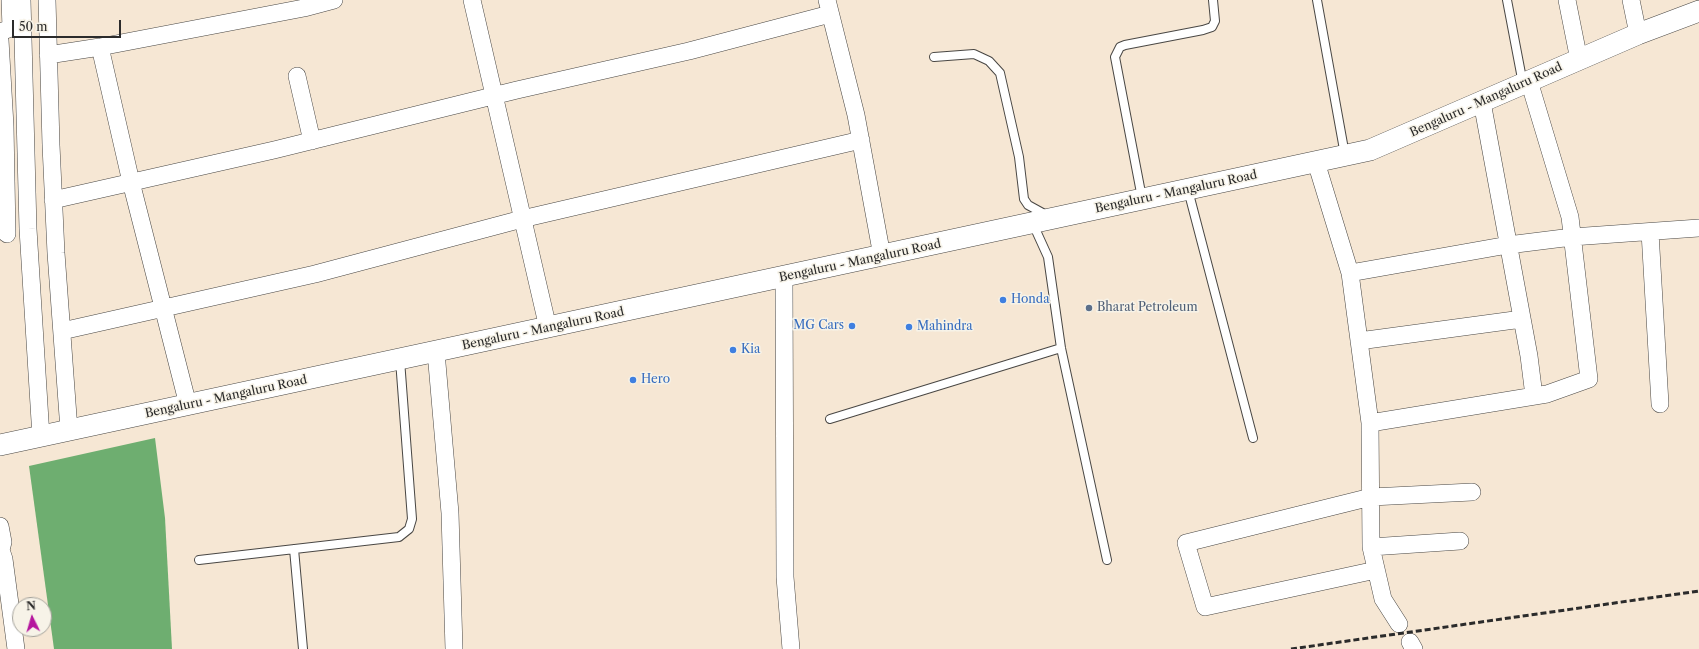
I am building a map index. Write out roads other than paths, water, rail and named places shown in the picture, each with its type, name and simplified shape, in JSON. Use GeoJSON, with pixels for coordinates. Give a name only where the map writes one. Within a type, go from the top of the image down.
{"type":"FeatureCollection","features":[{"type":"Feature","properties":{"kind":"street"},"geometry":{"type":"LineString","coordinates":[[0,32],[11,28],[10,0]]}},
{"type":"Feature","properties":{"kind":"street"},"geometry":{"type":"LineString","coordinates":[[22,0],[28,229],[41,437]]}},
{"type":"Feature","properties":{"kind":"street"},"geometry":{"type":"LineString","coordinates":[[47,0],[53,200],[69,430]]}},
{"type":"Feature","properties":{"kind":"street"},"geometry":{"type":"LineString","coordinates":[[48,54],[100,47],[304,8],[334,0]]}},
{"type":"Feature","properties":{"kind":"street"},"geometry":{"type":"LineString","coordinates":[[472,0],[548,328]]}},
{"type":"Feature","properties":{"kind":"street"},"geometry":{"type":"LineString","coordinates":[[1567,0],[1579,60]]}},
{"type":"Feature","properties":{"kind":"street"},"geometry":{"type":"LineString","coordinates":[[1631,0],[1638,34]]}},
{"type":"Feature","properties":{"kind":"street"},"geometry":{"type":"LineString","coordinates":[[53,200],[688,51],[828,7],[856,115],[882,256]]}},
{"type":"Feature","properties":{"kind":"street","name":"Bengaluru - Mangaluru Road"},"geometry":{"type":"LineString","coordinates":[[0,445],[1370,150],[1638,34],[1699,11]]}},
{"type":"Feature","properties":{"kind":"street"},"geometry":{"type":"LineString","coordinates":[[0,40],[4,236]]}},
{"type":"Feature","properties":{"kind":"street"},"geometry":{"type":"LineString","coordinates":[[100,47],[131,182],[188,405]]}},
{"type":"Feature","properties":{"kind":"street"},"geometry":{"type":"LineString","coordinates":[[297,76],[312,140]]}},
{"type":"Feature","properties":{"kind":"street"},"geometry":{"type":"LineString","coordinates":[[1370,423],[1547,394],[1587,380],[1590,377],[1570,217],[1526,83]]}},
{"type":"Feature","properties":{"kind":"street"},"geometry":{"type":"LineString","coordinates":[[1482,102],[1522,319],[1534,396]]}},
{"type":"Feature","properties":{"kind":"street"},"geometry":{"type":"LineString","coordinates":[[62,331],[162,307],[315,274],[522,219],[861,140]]}},
{"type":"Feature","properties":{"kind":"street"},"geometry":{"type":"LineString","coordinates":[[1316,162],[1350,273],[1370,423],[1371,547],[1383,599],[1399,624]]}},
{"type":"Feature","properties":{"kind":"street"},"geometry":{"type":"LineString","coordinates":[[1350,273],[1508,245],[1572,237],[1699,228]]}},
{"type":"Feature","properties":{"kind":"street"},"geometry":{"type":"LineString","coordinates":[[1650,232],[1660,404]]}},
{"type":"Feature","properties":{"kind":"street"},"geometry":{"type":"LineString","coordinates":[[784,277],[785,577],[791,649]]}},
{"type":"Feature","properties":{"kind":"street"},"geometry":{"type":"LineString","coordinates":[[1359,341],[1522,319]]}},
{"type":"Feature","properties":{"kind":"street"},"geometry":{"type":"LineString","coordinates":[[436,352],[450,513],[454,649]]}},
{"type":"Feature","properties":{"kind":"street"},"geometry":{"type":"LineString","coordinates":[[1376,570],[1205,607],[1186,544],[1371,497],[1472,492]]}},
{"type":"Feature","properties":{"kind":"street"},"geometry":{"type":"LineString","coordinates":[[0,526],[3,542],[0,550],[4,559],[16,649]]}},
{"type":"Feature","properties":{"kind":"street"},"geometry":{"type":"LineString","coordinates":[[1371,547],[1460,541]]}},
{"type":"Feature","properties":{"kind":"lane"},"geometry":{"type":"LineString","coordinates":[[1142,200],[1115,56],[1120,47],[1125,45],[1212,27],[1215,21],[1215,15],[1212,0]]}},
{"type":"Feature","properties":{"kind":"lane"},"geometry":{"type":"LineString","coordinates":[[1316,0],[1345,156]]}},
{"type":"Feature","properties":{"kind":"lane"},"geometry":{"type":"LineString","coordinates":[[1507,0],[1526,83]]}},
{"type":"Feature","properties":{"kind":"lane"},"geometry":{"type":"LineString","coordinates":[[934,57],[974,54],[989,60],[1000,73],[1019,157],[1024,199],[1043,221],[1061,348],[1107,560]]}},
{"type":"Feature","properties":{"kind":"lane"},"geometry":{"type":"LineString","coordinates":[[1188,190],[1253,438]]}},
{"type":"Feature","properties":{"kind":"lane"},"geometry":{"type":"LineString","coordinates":[[830,420],[1061,348]]}},
{"type":"Feature","properties":{"kind":"lane"},"geometry":{"type":"LineString","coordinates":[[199,560],[399,537],[409,530],[412,519],[400,360]]}},
{"type":"Feature","properties":{"kind":"lane"},"geometry":{"type":"LineString","coordinates":[[294,549],[303,649]]}},
{"type":"Feature","properties":{"kind":"railway"},"geometry":{"type":"LineString","coordinates":[[1291,649],[1699,591]]}},
{"type":"Feature","properties":{"kind":"place","name":"Honda"},"geometry":{"type":"Point","coordinates":[1003,300]}},
{"type":"Feature","properties":{"kind":"place","name":"Bharat Petroleum"},"geometry":{"type":"Point","coordinates":[1089,308]}},
{"type":"Feature","properties":{"kind":"place","name":"MG Cars"},"geometry":{"type":"Point","coordinates":[852,326]}},
{"type":"Feature","properties":{"kind":"place","name":"Mahindra"},"geometry":{"type":"Point","coordinates":[909,327]}},
{"type":"Feature","properties":{"kind":"place","name":"Kia"},"geometry":{"type":"Point","coordinates":[733,350]}},
{"type":"Feature","properties":{"kind":"place","name":"Hero"},"geometry":{"type":"Point","coordinates":[633,380]}}]}
